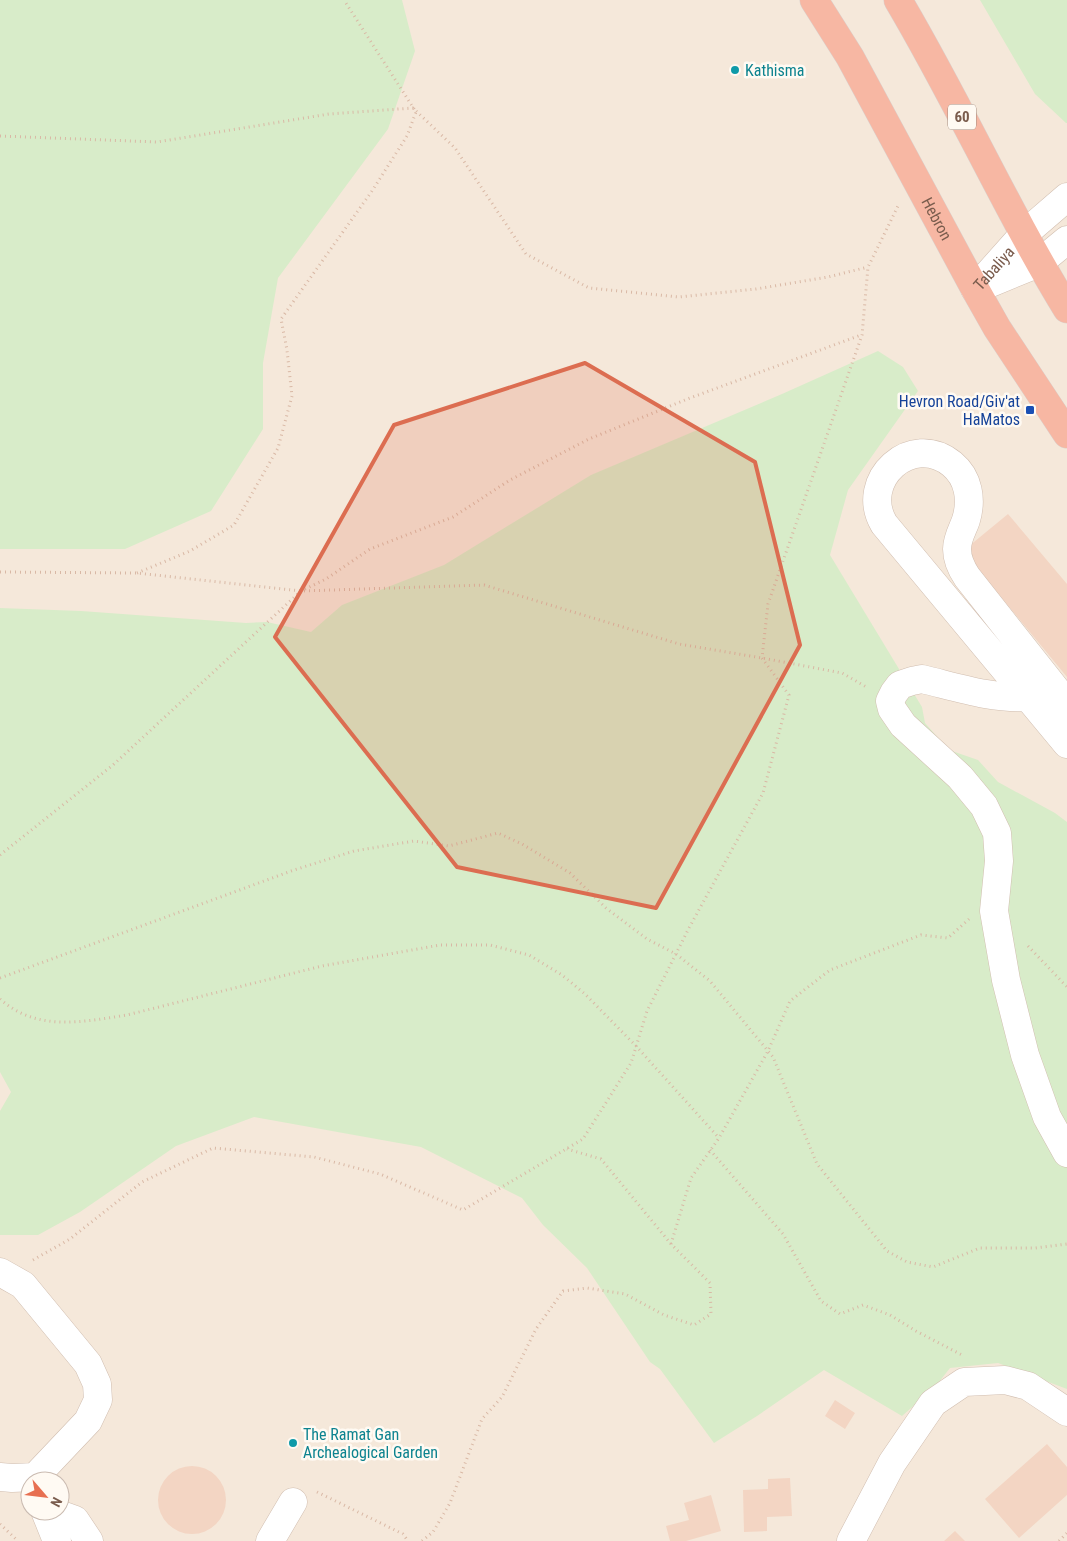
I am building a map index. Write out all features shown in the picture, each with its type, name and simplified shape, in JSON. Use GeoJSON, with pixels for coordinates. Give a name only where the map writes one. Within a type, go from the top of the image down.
{"type":"FeatureCollection","features":[{"type":"Feature","properties":{"kind":"highway","name":"Hebron"},"geometry":{"type":"LineString","coordinates":[[814,0],[850,57],[974,289],[1002,336],[1067,434]]}},
{"type":"Feature","properties":{"kind":"highway","name":"60"},"geometry":{"type":"LineString","coordinates":[[898,0],[954,99],[1023,235],[1067,309]]}},
{"type":"Feature","properties":{"kind":"street","name":"Tabaliya"},"geometry":{"type":"LineString","coordinates":[[974,289],[1023,235],[1067,197]]}},
{"type":"Feature","properties":{"kind":"street","name":"Tabaliya"},"geometry":{"type":"LineString","coordinates":[[974,289],[1039,263],[1067,240]]}},
{"type":"Feature","properties":{"kind":"street"},"geometry":{"type":"LineString","coordinates":[[1066,741],[1028,698],[881,520],[877,506],[880,483],[889,469],[902,459],[917,454],[933,455],[948,461],[960,472],[967,486],[969,502],[966,520],[960,532],[957,548],[960,564],[967,577],[1057,691],[1067,710]]}},
{"type":"Feature","properties":{"kind":"street"},"geometry":{"type":"LineString","coordinates":[[1028,698],[994,696],[922,680],[912,681],[900,686],[890,700],[892,709],[903,724],[960,777],[984,806],[997,833],[1000,861],[994,911],[1006,980],[1025,1055],[1047,1117],[1067,1153]]}},
{"type":"Feature","properties":{"kind":"street"},"geometry":{"type":"LineString","coordinates":[[3,1273],[23,1285],[88,1364],[97,1384],[98,1400],[88,1421],[42,1471]]}},
{"type":"Feature","properties":{"kind":"street"},"geometry":{"type":"LineString","coordinates":[[851,1541],[892,1463],[933,1403],[964,1382],[1005,1380],[1028,1386],[1067,1412]]}},
{"type":"Feature","properties":{"kind":"street"},"geometry":{"type":"LineString","coordinates":[[0,1476],[20,1478]]}},
{"type":"Feature","properties":{"kind":"street"},"geometry":{"type":"LineString","coordinates":[[270,1541],[293,1502]]}},
{"type":"Feature","properties":{"kind":"street"},"geometry":{"type":"LineString","coordinates":[[70,1518],[75,1520],[89,1541]]}},
{"type":"Feature","properties":{"kind":"street"},"geometry":{"type":"LineString","coordinates":[[49,1521],[57,1541]]}},
{"type":"Feature","properties":{"kind":"path"},"geometry":{"type":"LineString","coordinates":[[137,573],[190,552],[234,525],[278,448],[292,396],[288,350],[281,319],[372,191],[407,136],[416,112],[344,0]]}},
{"type":"Feature","properties":{"kind":"path"},"geometry":{"type":"LineString","coordinates":[[0,136],[157,142],[329,114],[413,108],[455,148],[526,254],[589,288],[679,297],[774,286],[828,277],[868,267]]}},
{"type":"Feature","properties":{"kind":"path"},"geometry":{"type":"LineString","coordinates":[[3,1273],[70,1239],[142,1182],[213,1148],[314,1157],[380,1174],[463,1210],[583,1139],[631,1063],[647,1010],[763,793],[789,695],[762,658],[768,604],[862,335],[868,267],[902,199],[919,187]]}},
{"type":"Feature","properties":{"kind":"path"},"geometry":{"type":"LineString","coordinates":[[0,855],[113,765],[301,591],[326,579],[370,549],[454,517],[510,480],[589,439],[690,398],[862,335]]}},
{"type":"Feature","properties":{"kind":"path"},"geometry":{"type":"LineString","coordinates":[[0,572],[137,573],[301,591],[484,585],[679,644],[842,674],[890,700]]}},
{"type":"Feature","properties":{"kind":"path"},"geometry":{"type":"LineString","coordinates":[[0,978],[294,870],[354,852],[414,842],[449,846],[498,833],[522,844],[570,874],[606,908],[647,939],[676,954],[710,981],[773,1056],[817,1164],[887,1251],[907,1262],[933,1267],[980,1248],[1035,1248],[1067,1244]]}},
{"type":"Feature","properties":{"kind":"path"},"geometry":{"type":"LineString","coordinates":[[671,1244],[691,1178],[719,1138],[768,1051],[790,1001],[830,970],[921,935],[948,938],[974,914],[994,911]]}},
{"type":"Feature","properties":{"kind":"path"},"geometry":{"type":"LineString","coordinates":[[0,999],[8,1007],[29,1018],[55,1022],[96,1020],[127,1015],[322,966],[440,945],[490,946],[529,956],[562,975],[585,994],[636,1046],[719,1138]]}},
{"type":"Feature","properties":{"kind":"path"},"geometry":{"type":"LineString","coordinates":[[1027,945],[1067,987]]}},
{"type":"Feature","properties":{"kind":"path"},"geometry":{"type":"LineString","coordinates":[[422,1541],[433,1532],[450,1503],[482,1419],[502,1397],[536,1329],[563,1290],[587,1288],[624,1294],[664,1315],[694,1325],[711,1314],[710,1283],[671,1244],[601,1159],[566,1149]]}},
{"type":"Feature","properties":{"kind":"path"},"geometry":{"type":"LineString","coordinates":[[710,1150],[783,1234],[821,1301],[840,1314],[863,1305],[890,1315],[978,1364],[985,1381]]}},
{"type":"Feature","properties":{"kind":"path"},"geometry":{"type":"LineString","coordinates":[[293,1502],[304,1485],[403,1534],[408,1541]]}},
{"type":"Feature","properties":{"kind":"path"},"geometry":{"type":"LineString","coordinates":[[0,1524],[18,1541]]}},
{"type":"Feature","properties":{"kind":"path"},"geometry":{"type":"LineString","coordinates":[[1059,1541],[1067,1533]]}},
{"type":"Feature","properties":{"kind":"highlighted area"},"geometry":{"type":"Polygon","coordinates":[[[585,363],[755,462],[800,645],[656,908],[457,867],[275,637],[394,425],[585,363]]]}},
{"type":"Feature","properties":{"kind":"shaded area"},"geometry":{"type":"Polygon","coordinates":[[[0,0],[1067,0],[1067,1541],[0,1541],[0,0]]]}},
{"type":"Feature","properties":{"kind":"green space"},"geometry":{"type":"Polygon","coordinates":[[[0,0],[402,0],[415,51],[388,129],[278,278],[263,363],[263,429],[211,511],[125,549],[0,549],[0,0]]]}},
{"type":"Feature","properties":{"kind":"green space"},"geometry":{"type":"Polygon","coordinates":[[[980,0],[1067,0],[1067,123],[1035,94],[980,0]]]}},
{"type":"Feature","properties":{"kind":"green space"},"geometry":{"type":"Polygon","coordinates":[[[878,351],[903,367],[918,391],[848,490],[830,555],[922,707],[925,723],[949,750],[978,760],[998,782],[1055,813],[1067,822],[1067,1389],[998,1363],[950,1368],[935,1387],[902,1416],[824,1370],[714,1443],[660,1369],[650,1362],[587,1268],[543,1225],[522,1198],[421,1147],[254,1117],[176,1146],[80,1212],[38,1235],[0,1235],[0,1111],[11,1092],[0,1072],[0,608],[81,611],[246,623],[267,622],[311,632],[342,605],[444,565],[591,475],[878,351]]]}},
{"type":"Feature","properties":{"kind":"building"},"geometry":{"type":"Polygon","coordinates":[[[1008,514],[1067,584],[1067,677],[963,551],[1008,514]]]}},
{"type":"Feature","properties":{"kind":"building"},"geometry":{"type":"Polygon","coordinates":[[[835,1400],[855,1413],[845,1429],[825,1416],[835,1400]]]}},
{"type":"Feature","properties":{"kind":"building"},"geometry":{"type":"Polygon","coordinates":[[[1047,1444],[1067,1467],[1067,1495],[1019,1538],[985,1499],[1047,1444]]]}},
{"type":"Feature","properties":{"kind":"building"},"geometry":{"type":"Polygon","coordinates":[[[192,1466],[205,1468],[216,1476],[224,1487],[226,1500],[224,1513],[216,1524],[205,1532],[192,1534],[179,1532],[168,1524],[160,1513],[158,1500],[160,1487],[168,1476],[179,1468],[192,1466]]]}},
{"type":"Feature","properties":{"kind":"building"},"geometry":{"type":"Polygon","coordinates":[[[790,1478],[792,1516],[767,1517],[767,1531],[744,1532],[743,1490],[768,1489],[768,1479],[790,1478]]]}},
{"type":"Feature","properties":{"kind":"building"},"geometry":{"type":"Polygon","coordinates":[[[711,1495],[721,1531],[686,1541],[670,1541],[666,1526],[689,1520],[684,1503],[711,1495]]]}},
{"type":"Feature","properties":{"kind":"building"},"geometry":{"type":"Polygon","coordinates":[[[955,1531],[965,1541],[944,1541],[955,1531]]]}},
{"type":"Feature","properties":{"kind":"place","name":"Kathisma"},"geometry":{"type":"Point","coordinates":[735,70]}},
{"type":"Feature","properties":{"kind":"place","name":"Hevron Road/Giv'at HaMatos"},"geometry":{"type":"Point","coordinates":[1030,410]}},
{"type":"Feature","properties":{"kind":"place","name":"The Ramat Gan Archealogical Garden"},"geometry":{"type":"Point","coordinates":[293,1443]}}]}
